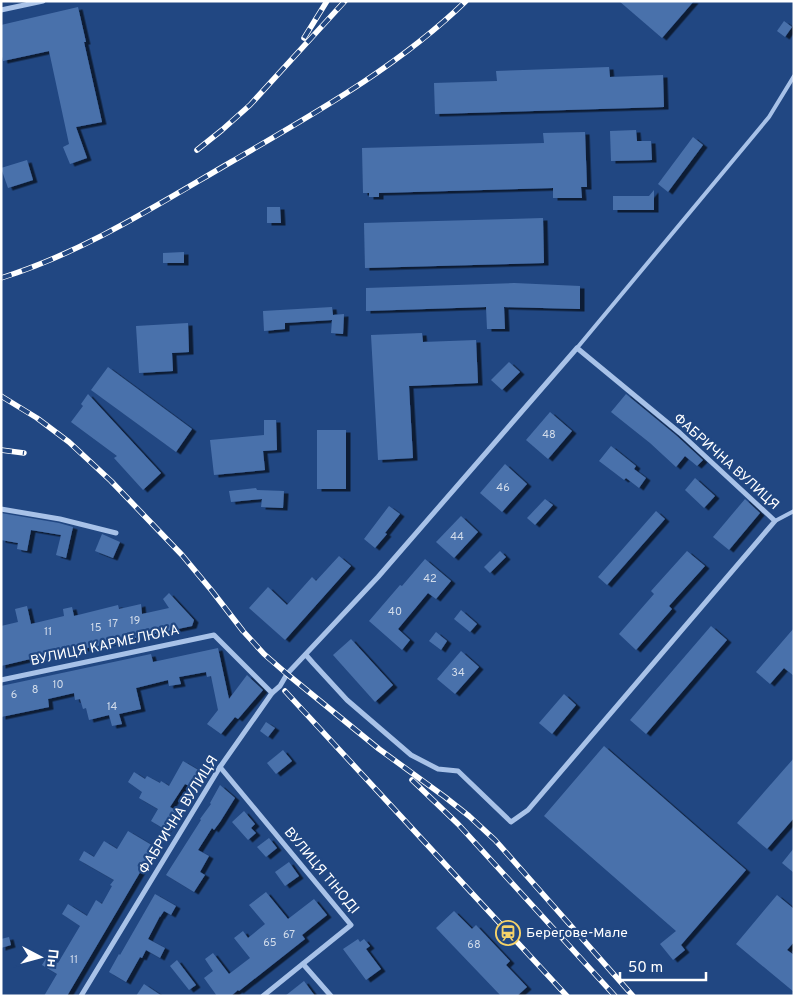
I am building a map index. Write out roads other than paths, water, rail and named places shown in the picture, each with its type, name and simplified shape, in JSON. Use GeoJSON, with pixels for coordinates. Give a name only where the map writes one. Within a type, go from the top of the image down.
{"type":"FeatureCollection","features":[{"type":"Feature","properties":{"kind":"street"},"geometry":{"type":"LineString","coordinates":[[1,10],[43,1]]}},
{"type":"Feature","properties":{"kind":"street","name":"ФАБРИЧНА ВУЛИЦЯ"},"geometry":{"type":"LineString","coordinates":[[81,996],[220,767],[272,693],[280,686],[287,674],[378,577],[577,348],[680,433],[775,521],[528,810],[511,822],[458,771],[438,769],[411,756],[347,700],[306,655]]}},
{"type":"Feature","properties":{"kind":"street"},"geometry":{"type":"LineString","coordinates":[[1,509],[60,519],[116,533]]}},
{"type":"Feature","properties":{"kind":"street","name":"ВУЛИЦЯ КАРМЕЛЮКА"},"geometry":{"type":"LineString","coordinates":[[1,680],[214,635],[272,693]]}},
{"type":"Feature","properties":{"kind":"street","name":"ВУЛИЦЯ ТІНОДІ"},"geometry":{"type":"LineString","coordinates":[[220,767],[352,925],[263,996]]}},
{"type":"Feature","properties":{"kind":"street"},"geometry":{"type":"LineString","coordinates":[[303,964],[331,996]]}},
{"type":"Feature","properties":{"kind":"lane"},"geometry":{"type":"LineString","coordinates":[[577,348],[769,118],[794,76]]}},
{"type":"Feature","properties":{"kind":"lane"},"geometry":{"type":"LineString","coordinates":[[775,521],[794,511]]}},
{"type":"Feature","properties":{"kind":"railway"},"geometry":{"type":"LineString","coordinates":[[304,38],[327,1]]}},
{"type":"Feature","properties":{"kind":"railway"},"geometry":{"type":"LineString","coordinates":[[197,150],[250,105],[345,1]]}},
{"type":"Feature","properties":{"kind":"railway"},"geometry":{"type":"LineString","coordinates":[[1,278],[62,255],[91,241],[176,195],[293,126],[383,68],[440,25],[466,1]]}},
{"type":"Feature","properties":{"kind":"railway"},"geometry":{"type":"LineString","coordinates":[[1,396],[37,418],[69,442],[111,481],[182,555],[243,631],[264,654],[379,749],[469,816],[495,840],[633,996]]}},
{"type":"Feature","properties":{"kind":"railway"},"geometry":{"type":"LineString","coordinates":[[1,450],[24,453]]}},
{"type":"Feature","properties":{"kind":"railway"},"geometry":{"type":"LineString","coordinates":[[285,691],[567,996]]}},
{"type":"Feature","properties":{"kind":"railway"},"geometry":{"type":"LineString","coordinates":[[412,780],[458,824],[615,996]]}},
{"type":"Feature","properties":{"kind":"place","name":"Берегове-Мале"},"geometry":{"type":"Point","coordinates":[508,933]}}]}
